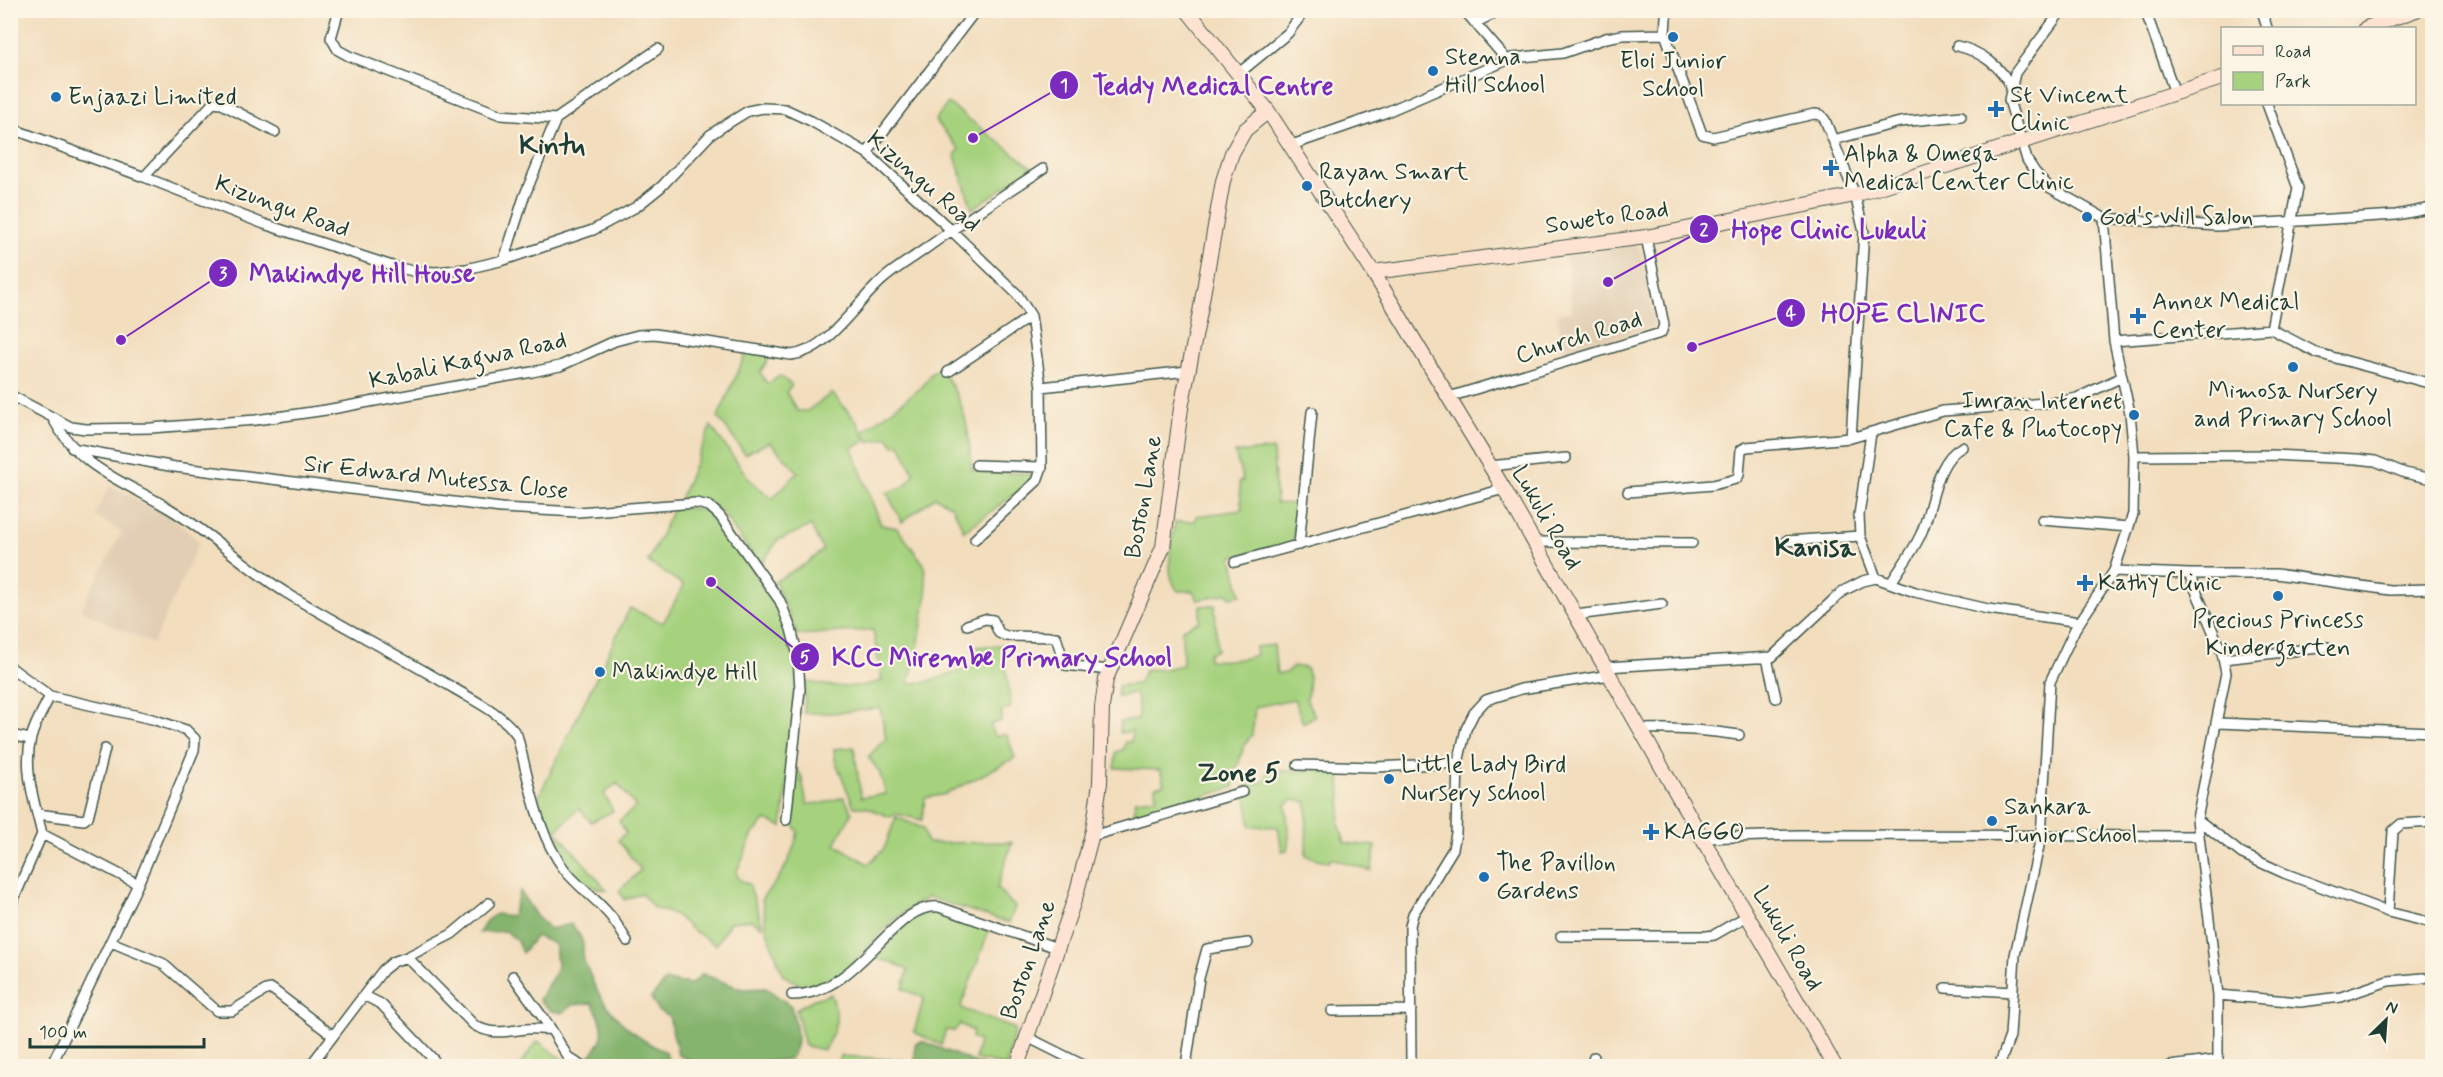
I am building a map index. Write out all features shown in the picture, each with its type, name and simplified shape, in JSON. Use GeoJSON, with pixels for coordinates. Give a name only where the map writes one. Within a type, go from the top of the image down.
{"type":"FeatureCollection","features":[{"type":"Feature","properties":{"kind":"street"},"geometry":{"type":"LineString","coordinates":[[339,10],[331,38],[338,50],[349,56],[501,115],[556,119]]}},
{"type":"Feature","properties":{"kind":"street"},"geometry":{"type":"LineString","coordinates":[[867,153],[976,10]]}},
{"type":"Feature","properties":{"kind":"street","name":"Lukuli Road"},"geometry":{"type":"LineString","coordinates":[[1187,10],[1268,111],[1373,272],[1504,489],[1832,1064]]}},
{"type":"Feature","properties":{"kind":"street"},"geometry":{"type":"LineString","coordinates":[[1238,74],[1288,33],[1305,10]]}},
{"type":"Feature","properties":{"kind":"street"},"geometry":{"type":"LineString","coordinates":[[1464,10],[1507,60]]}},
{"type":"Feature","properties":{"kind":"street"},"geometry":{"type":"LineString","coordinates":[[1475,23],[1501,10]]}},
{"type":"Feature","properties":{"kind":"street"},"geometry":{"type":"LineString","coordinates":[[1669,10],[1666,17],[1665,34],[1702,134],[1713,137],[1814,114],[1821,115],[1825,120],[1855,195],[1864,232],[1851,438]]}},
{"type":"Feature","properties":{"kind":"street"},"geometry":{"type":"LineString","coordinates":[[2062,10],[2015,73],[2009,100],[2027,160],[2035,172],[2049,187],[2104,218],[2217,226],[2396,215],[2433,207]]}},
{"type":"Feature","properties":{"kind":"street"},"geometry":{"type":"LineString","coordinates":[[2145,10],[2175,93]]}},
{"type":"Feature","properties":{"kind":"street"},"geometry":{"type":"LineString","coordinates":[[2262,10],[2266,27]]}},
{"type":"Feature","properties":{"kind":"street"},"geometry":{"type":"LineString","coordinates":[[2369,27],[2416,10]]}},
{"type":"Feature","properties":{"kind":"street"},"geometry":{"type":"LineString","coordinates":[[1292,146],[1384,113],[1507,60],[1563,53],[1614,36],[1665,34]]}},
{"type":"Feature","properties":{"kind":"street"},"geometry":{"type":"LineString","coordinates":[[1957,46],[1971,49],[1994,65],[2005,74],[2011,87]]}},
{"type":"Feature","properties":{"kind":"street"},"geometry":{"type":"LineString","coordinates":[[504,260],[528,187],[556,119],[658,49]]}},
{"type":"Feature","properties":{"kind":"street","name":"Soweto Road"},"geometry":{"type":"LineString","coordinates":[[1373,272],[1646,237],[1855,195],[2221,79]]}},
{"type":"Feature","properties":{"kind":"street"},"geometry":{"type":"LineString","coordinates":[[144,177],[213,103],[222,104],[275,132]]}},
{"type":"Feature","properties":{"kind":"street"},"geometry":{"type":"LineString","coordinates":[[2267,105],[2298,188],[2271,329]]}},
{"type":"Feature","properties":{"kind":"street","name":"Kizungu Road"},"geometry":{"type":"LineString","coordinates":[[10,128],[264,224],[404,269],[437,272],[504,260],[593,230],[636,207],[661,187],[710,135],[748,111],[763,108],[785,110],[811,121],[867,153],[1017,294],[1031,316],[1041,387],[1042,466]]}},
{"type":"Feature","properties":{"kind":"street","name":"Boston Lane"},"geometry":{"type":"LineString","coordinates":[[1017,1066],[1076,895],[1092,836],[1100,783],[1103,691],[1109,670],[1163,547],[1181,408],[1223,181],[1232,153],[1245,130],[1268,111]]}},
{"type":"Feature","properties":{"kind":"street"},"geometry":{"type":"LineString","coordinates":[[1833,140],[1900,122],[1961,116]]}},
{"type":"Feature","properties":{"kind":"street","name":"Kabali Kagwa Road"},"geometry":{"type":"LineString","coordinates":[[10,395],[71,427],[86,429],[151,428],[256,420],[326,410],[542,370],[576,359],[615,341],[638,335],[675,335],[791,355],[799,354],[821,343],[881,281],[951,230],[1043,169]]}},
{"type":"Feature","properties":{"kind":"street"},"geometry":{"type":"LineString","coordinates":[[1999,1066],[2010,1036],[2016,949],[2041,837],[2050,682],[2080,621],[2114,571],[2133,510],[2134,456],[2130,413],[2120,378],[2114,341],[2104,218]]}},
{"type":"Feature","properties":{"kind":"street","name":"Church Road"},"geometry":{"type":"LineString","coordinates":[[1449,397],[1661,333],[1664,325],[1646,237]]}},
{"type":"Feature","properties":{"kind":"street"},"geometry":{"type":"LineString","coordinates":[[948,372],[1031,316]]}},
{"type":"Feature","properties":{"kind":"street"},"geometry":{"type":"LineString","coordinates":[[2114,341],[2271,329],[2317,353],[2433,384]]}},
{"type":"Feature","properties":{"kind":"street"},"geometry":{"type":"LineString","coordinates":[[1041,387],[1188,371]]}},
{"type":"Feature","properties":{"kind":"street"},"geometry":{"type":"LineString","coordinates":[[1628,492],[1713,485],[1736,479],[1739,476],[1741,450],[1746,447],[1851,438],[1943,411],[2040,405],[2077,398],[2120,378]]}},
{"type":"Feature","properties":{"kind":"street"},"geometry":{"type":"LineString","coordinates":[[1299,545],[1312,412]]}},
{"type":"Feature","properties":{"kind":"street"},"geometry":{"type":"LineString","coordinates":[[53,419],[72,448],[102,470],[172,510],[288,594],[424,670],[493,712],[511,727],[517,735],[539,814],[556,857],[575,882],[608,912],[627,941]]}},
{"type":"Feature","properties":{"kind":"street"},"geometry":{"type":"LineString","coordinates":[[1871,433],[1859,515],[1860,536],[1876,578]]}},
{"type":"Feature","properties":{"kind":"street"},"geometry":{"type":"LineString","coordinates":[[1891,583],[1919,538],[1929,517],[1932,496],[1947,461],[1954,451],[1962,447]]}},
{"type":"Feature","properties":{"kind":"street","name":"Sir Edward Mutessa Close"},"geometry":{"type":"LineString","coordinates":[[72,448],[175,467],[501,508],[578,512],[696,503],[709,506],[720,516],[780,601],[798,656],[800,689],[786,819]]}},
{"type":"Feature","properties":{"kind":"street"},"geometry":{"type":"LineString","coordinates":[[2134,456],[2271,455],[2357,459],[2375,461],[2405,473],[2433,479]]}},
{"type":"Feature","properties":{"kind":"street"},"geometry":{"type":"LineString","coordinates":[[1490,466],[1566,458]]}},
{"type":"Feature","properties":{"kind":"street"},"geometry":{"type":"LineString","coordinates":[[975,539],[1035,485],[1042,466],[976,465]]}},
{"type":"Feature","properties":{"kind":"street"},"geometry":{"type":"LineString","coordinates":[[1235,562],[1504,489]]}},
{"type":"Feature","properties":{"kind":"street"},"geometry":{"type":"LineString","coordinates":[[2042,520],[2129,527]]}},
{"type":"Feature","properties":{"kind":"street"},"geometry":{"type":"LineString","coordinates":[[1786,541],[1860,536]]}},
{"type":"Feature","properties":{"kind":"street"},"geometry":{"type":"LineString","coordinates":[[1534,542],[1692,543]]}},
{"type":"Feature","properties":{"kind":"street"},"geometry":{"type":"LineString","coordinates":[[2114,571],[2284,574],[2390,590],[2433,589]]}},
{"type":"Feature","properties":{"kind":"street"},"geometry":{"type":"LineString","coordinates":[[2170,1066],[2218,1063],[2218,995],[2197,819],[2218,723],[2226,673],[2224,659],[2189,574]]}},
{"type":"Feature","properties":{"kind":"street"},"geometry":{"type":"LineString","coordinates":[[1411,1066],[1410,926],[1413,914],[1453,849],[1456,833],[1458,763],[1469,720],[1486,700],[1521,688],[1608,671],[1772,657],[1844,591],[1863,580],[1876,578],[1915,592],[1988,609],[2080,621]]}},
{"type":"Feature","properties":{"kind":"street"},"geometry":{"type":"LineString","coordinates":[[1576,615],[1662,604]]}},
{"type":"Feature","properties":{"kind":"street"},"geometry":{"type":"LineString","coordinates":[[967,625],[985,619],[993,620],[999,633],[1006,636],[1056,637],[1065,665],[1109,670]]}},
{"type":"Feature","properties":{"kind":"street"},"geometry":{"type":"LineString","coordinates":[[2224,659],[2327,646]]}},
{"type":"Feature","properties":{"kind":"street"},"geometry":{"type":"LineString","coordinates":[[1767,658],[1776,698]]}},
{"type":"Feature","properties":{"kind":"street"},"geometry":{"type":"LineString","coordinates":[[10,668],[50,696],[152,719],[186,730],[195,739],[194,750],[138,884],[51,1066]]}},
{"type":"Feature","properties":{"kind":"street"},"geometry":{"type":"LineString","coordinates":[[10,908],[42,834],[29,776],[30,739],[50,696]]}},
{"type":"Feature","properties":{"kind":"street"},"geometry":{"type":"LineString","coordinates":[[2218,723],[2433,732]]}},
{"type":"Feature","properties":{"kind":"street"},"geometry":{"type":"LineString","coordinates":[[1640,729],[1681,728],[1739,735]]}},
{"type":"Feature","properties":{"kind":"street"},"geometry":{"type":"LineString","coordinates":[[10,735],[30,739]]}},
{"type":"Feature","properties":{"kind":"street"},"geometry":{"type":"LineString","coordinates":[[38,814],[84,820],[88,817],[105,749]]}},
{"type":"Feature","properties":{"kind":"street"},"geometry":{"type":"LineString","coordinates":[[1298,765],[1376,767],[1458,763]]}},
{"type":"Feature","properties":{"kind":"street"},"geometry":{"type":"LineString","coordinates":[[1092,836],[1242,792]]}},
{"type":"Feature","properties":{"kind":"street"},"geometry":{"type":"LineString","coordinates":[[2197,819],[2248,857],[2284,873],[2388,912],[2433,923]]}},
{"type":"Feature","properties":{"kind":"street"},"geometry":{"type":"LineString","coordinates":[[2388,912],[2393,831],[2401,824],[2433,822]]}},
{"type":"Feature","properties":{"kind":"street"},"geometry":{"type":"LineString","coordinates":[[42,834],[138,884]]}},
{"type":"Feature","properties":{"kind":"street"},"geometry":{"type":"LineString","coordinates":[[1702,838],[1777,835],[2199,836]]}},
{"type":"Feature","properties":{"kind":"street"},"geometry":{"type":"LineString","coordinates":[[310,1066],[383,970],[393,962],[452,934],[489,903]]}},
{"type":"Feature","properties":{"kind":"street"},"geometry":{"type":"LineString","coordinates":[[792,995],[808,995],[824,990],[846,976],[909,915],[924,907],[939,907],[1057,948]]}},
{"type":"Feature","properties":{"kind":"street"},"geometry":{"type":"LineString","coordinates":[[1561,936],[1707,936],[1714,935],[1747,916]]}},
{"type":"Feature","properties":{"kind":"street"},"geometry":{"type":"LineString","coordinates":[[111,942],[162,963],[217,1011],[232,1011],[269,988],[333,1036]]}},
{"type":"Feature","properties":{"kind":"street"},"geometry":{"type":"LineString","coordinates":[[1186,1066],[1199,978],[1207,949],[1248,943]]}},
{"type":"Feature","properties":{"kind":"street"},"geometry":{"type":"LineString","coordinates":[[407,957],[466,1018],[482,1030],[499,1033],[525,1029],[550,1029]]}},
{"type":"Feature","properties":{"kind":"street"},"geometry":{"type":"LineString","coordinates":[[513,976],[568,1057],[580,1066]]}},
{"type":"Feature","properties":{"kind":"street"},"geometry":{"type":"LineString","coordinates":[[2218,995],[2300,1002],[2341,997],[2388,981],[2424,978]]}},
{"type":"Feature","properties":{"kind":"street"},"geometry":{"type":"LineString","coordinates":[[1945,988],[2013,992]]}},
{"type":"Feature","properties":{"kind":"street"},"geometry":{"type":"LineString","coordinates":[[365,996],[381,1004],[434,1060]]}},
{"type":"Feature","properties":{"kind":"street"},"geometry":{"type":"LineString","coordinates":[[1332,1011],[1411,1010]]}},
{"type":"Feature","properties":{"kind":"street"},"geometry":{"type":"LineString","coordinates":[[1027,1037],[1085,1066]]}},
{"type":"Feature","properties":{"kind":"shaded area"},"geometry":{"type":"Polygon","coordinates":[[[1637,245],[1641,251],[1654,321],[1651,327],[1564,353],[1557,314],[1572,311],[1566,253],[1637,245]]]}},
{"type":"Feature","properties":{"kind":"shaded area"},"geometry":{"type":"Polygon","coordinates":[[[110,486],[169,515],[199,542],[153,644],[80,610],[122,532],[95,516],[110,486]]]}},
{"type":"Feature","properties":{"kind":"green space"},"geometry":{"type":"Polygon","coordinates":[[[948,103],[1033,168],[972,209],[955,156],[959,149],[935,120],[948,103]]]}},
{"type":"Feature","properties":{"kind":"green space"},"geometry":{"type":"Polygon","coordinates":[[[747,351],[770,357],[760,372],[767,384],[780,376],[792,385],[786,392],[797,411],[807,411],[832,393],[858,423],[866,441],[852,448],[881,525],[897,528],[924,564],[927,594],[916,658],[908,683],[927,682],[976,666],[974,647],[1003,645],[1011,707],[1002,711],[1001,721],[990,725],[994,736],[1007,735],[1015,758],[946,794],[925,798],[922,820],[897,814],[890,817],[866,807],[854,807],[835,760],[834,749],[854,747],[861,797],[886,794],[879,771],[868,757],[886,738],[880,708],[835,713],[804,713],[806,681],[844,687],[882,681],[873,630],[797,635],[775,581],[804,565],[823,550],[811,526],[778,540],[760,566],[724,515],[705,499],[680,499],[711,426],[749,479],[772,499],[798,472],[770,442],[745,454],[718,417],[747,351]]]}},
{"type":"Feature","properties":{"kind":"green space"},"geometry":{"type":"Polygon","coordinates":[[[941,369],[956,394],[965,417],[972,470],[1031,474],[1030,483],[964,531],[952,506],[935,497],[902,522],[887,493],[905,486],[914,474],[900,444],[894,445],[888,437],[869,442],[864,431],[922,387],[931,373],[941,369]]]}},
{"type":"Feature","properties":{"kind":"green space"},"geometry":{"type":"Polygon","coordinates":[[[1273,449],[1276,503],[1296,504],[1293,544],[1232,558],[1241,595],[1230,597],[1228,593],[1198,600],[1193,591],[1178,591],[1173,583],[1170,567],[1175,522],[1195,521],[1196,516],[1242,510],[1239,482],[1243,481],[1235,453],[1273,449]]]}},
{"type":"Feature","properties":{"kind":"green space"},"geometry":{"type":"Polygon","coordinates":[[[674,507],[707,510],[716,517],[779,608],[796,657],[794,722],[782,827],[766,820],[753,834],[736,873],[740,880],[749,884],[763,927],[751,920],[730,922],[716,945],[691,929],[676,915],[654,908],[641,893],[625,900],[619,891],[641,870],[618,840],[626,833],[619,821],[636,807],[617,783],[604,794],[613,811],[591,822],[579,808],[556,831],[607,890],[592,886],[569,868],[553,841],[538,798],[630,608],[663,623],[684,585],[648,562],[674,507]]]}},
{"type":"Feature","properties":{"kind":"green space"},"geometry":{"type":"Polygon","coordinates":[[[1215,605],[1217,650],[1209,653],[1209,660],[1244,658],[1256,655],[1255,647],[1274,645],[1277,674],[1286,673],[1293,666],[1306,668],[1309,676],[1307,701],[1315,716],[1303,723],[1294,699],[1255,707],[1252,735],[1245,744],[1236,771],[1234,787],[1134,818],[1135,800],[1156,798],[1155,787],[1164,784],[1160,770],[1115,768],[1116,752],[1124,749],[1125,742],[1131,742],[1132,731],[1120,733],[1120,722],[1138,720],[1138,702],[1135,693],[1117,696],[1118,686],[1138,684],[1146,669],[1160,670],[1183,665],[1182,629],[1200,621],[1200,606],[1215,605]]]}},
{"type":"Feature","properties":{"kind":"green space"},"geometry":{"type":"Polygon","coordinates":[[[796,768],[801,775],[807,804],[824,803],[844,797],[852,813],[835,844],[868,864],[884,849],[896,817],[923,828],[927,843],[1012,842],[997,888],[1015,907],[1009,923],[928,897],[894,919],[844,973],[821,986],[806,988],[783,975],[767,931],[762,898],[785,868],[798,832],[792,821],[796,768]]]}},
{"type":"Feature","properties":{"kind":"green space"},"geometry":{"type":"Polygon","coordinates":[[[1340,769],[1339,824],[1345,843],[1376,846],[1371,871],[1331,858],[1329,862],[1306,856],[1307,802],[1292,800],[1286,805],[1289,838],[1287,850],[1282,851],[1278,827],[1250,826],[1245,787],[1265,781],[1268,770],[1292,771],[1340,769]]]}},
{"type":"Feature","properties":{"kind":"green space"},"geometry":{"type":"Polygon","coordinates":[[[520,891],[536,916],[550,929],[571,924],[583,943],[582,957],[606,1004],[633,1032],[666,1052],[669,1065],[580,1066],[599,1044],[602,1037],[601,1023],[592,1003],[572,1005],[563,1013],[551,1011],[539,1000],[556,970],[554,944],[536,936],[522,953],[517,941],[506,931],[479,933],[487,920],[496,914],[512,916],[520,891]]]}},
{"type":"Feature","properties":{"kind":"green space"},"geometry":{"type":"Polygon","coordinates":[[[932,911],[956,917],[989,931],[961,1006],[963,1009],[1015,1029],[1006,1066],[975,1059],[979,1041],[972,1038],[973,1031],[960,1024],[954,1031],[946,1030],[941,1045],[914,1032],[924,998],[903,989],[908,970],[892,962],[871,958],[914,915],[932,911]]]}},
{"type":"Feature","properties":{"kind":"green space"},"geometry":{"type":"Polygon","coordinates":[[[702,974],[742,989],[766,988],[791,1006],[797,1040],[790,1059],[731,1066],[698,1064],[678,1055],[669,1016],[658,1011],[651,998],[665,981],[692,984],[702,974]]]}},
{"type":"Feature","properties":{"kind":"green space"},"geometry":{"type":"Polygon","coordinates":[[[831,994],[836,1010],[836,1023],[824,1050],[805,1046],[796,1009],[814,999],[831,994]]]}},
{"type":"Feature","properties":{"kind":"green space"},"geometry":{"type":"Polygon","coordinates":[[[538,1041],[567,1063],[567,1066],[519,1066],[538,1041]]]}},
{"type":"Feature","properties":{"kind":"green space"},"geometry":{"type":"Polygon","coordinates":[[[922,1041],[983,1066],[915,1066],[915,1044],[922,1041]]]}},
{"type":"Feature","properties":{"kind":"green space"},"geometry":{"type":"Polygon","coordinates":[[[840,1056],[904,1060],[907,1066],[838,1066],[840,1056]]]}},
{"type":"Feature","properties":{"kind":"place","name":"Eloi Junior School"},"geometry":{"type":"Point","coordinates":[1673,37]}},
{"type":"Feature","properties":{"kind":"place","name":"Stenna Hill School"},"geometry":{"type":"Point","coordinates":[1433,71]}},
{"type":"Feature","properties":{"kind":"place","name":"Enjaazi Limited"},"geometry":{"type":"Point","coordinates":[56,97]}},
{"type":"Feature","properties":{"kind":"place","name":"St Vincent Clinic"},"geometry":{"type":"Point","coordinates":[1996,109]}},
{"type":"Feature","properties":{"kind":"place","name":"Teddy Medical Centre"},"geometry":{"type":"Point","coordinates":[973,138]}},
{"type":"Feature","properties":{"kind":"place","name":"Alpha & Omega Medical Center Clinic"},"geometry":{"type":"Point","coordinates":[1831,168]}},
{"type":"Feature","properties":{"kind":"place","name":"Rayan Smart Butchery"},"geometry":{"type":"Point","coordinates":[1307,186]}},
{"type":"Feature","properties":{"kind":"place","name":"God's Will Salon"},"geometry":{"type":"Point","coordinates":[2087,217]}},
{"type":"Feature","properties":{"kind":"place","name":"Hope Clinic Lukuli"},"geometry":{"type":"Point","coordinates":[1608,282]}},
{"type":"Feature","properties":{"kind":"place","name":"Annex Medical Center"},"geometry":{"type":"Point","coordinates":[2138,316]}},
{"type":"Feature","properties":{"kind":"place","name":"Makindye Hill House"},"geometry":{"type":"Point","coordinates":[121,340]}},
{"type":"Feature","properties":{"kind":"place","name":"HOPE CLINIC"},"geometry":{"type":"Point","coordinates":[1692,347]}},
{"type":"Feature","properties":{"kind":"place","name":"Mimosa Nursery and Primary School"},"geometry":{"type":"Point","coordinates":[2293,367]}},
{"type":"Feature","properties":{"kind":"place","name":"Imran Internet Cafe & Photocopy"},"geometry":{"type":"Point","coordinates":[2134,415]}},
{"type":"Feature","properties":{"kind":"place","name":"KCC Mirembe Primary School"},"geometry":{"type":"Point","coordinates":[711,582]}},
{"type":"Feature","properties":{"kind":"place","name":"Kathy Clinic"},"geometry":{"type":"Point","coordinates":[2085,583]}},
{"type":"Feature","properties":{"kind":"place","name":"Precious Princess Kindergarten"},"geometry":{"type":"Point","coordinates":[2278,596]}},
{"type":"Feature","properties":{"kind":"place","name":"Makindye Hill"},"geometry":{"type":"Point","coordinates":[600,672]}},
{"type":"Feature","properties":{"kind":"place","name":"Little Lady Bird Nursery school"},"geometry":{"type":"Point","coordinates":[1389,779]}},
{"type":"Feature","properties":{"kind":"place","name":"Sankara Junior School"},"geometry":{"type":"Point","coordinates":[1992,821]}},
{"type":"Feature","properties":{"kind":"place","name":"KAGGO"},"geometry":{"type":"Point","coordinates":[1651,832]}},
{"type":"Feature","properties":{"kind":"place","name":"The Pavillon Gardens"},"geometry":{"type":"Point","coordinates":[1484,877]}},
{"type":"Feature","properties":{"kind":"district","name":"Kintu"},"geometry":{"type":"Point","coordinates":[552,146]}},
{"type":"Feature","properties":{"kind":"district","name":"Kanisa"},"geometry":{"type":"Point","coordinates":[1815,548]}},
{"type":"Feature","properties":{"kind":"district","name":"Zone 5"},"geometry":{"type":"Point","coordinates":[1239,773]}}]}
